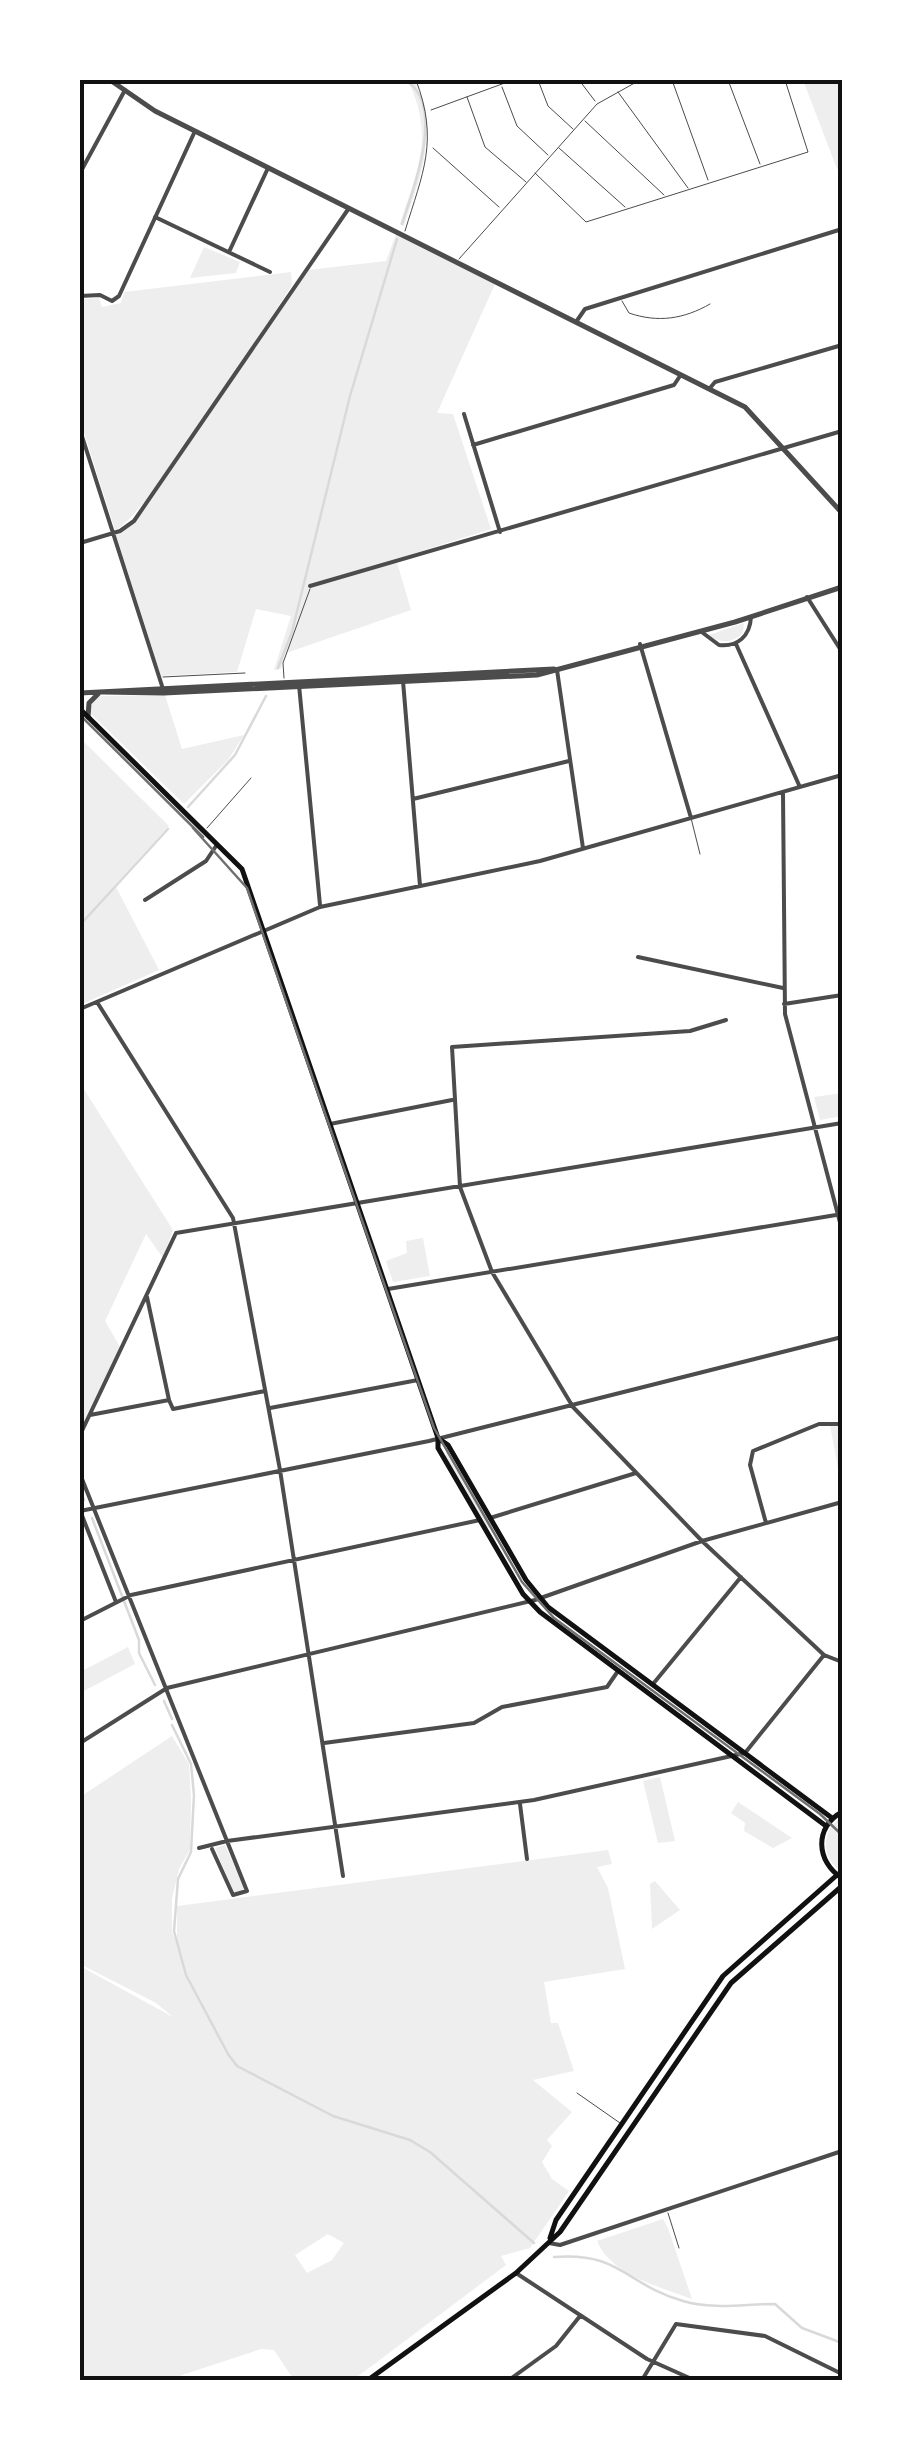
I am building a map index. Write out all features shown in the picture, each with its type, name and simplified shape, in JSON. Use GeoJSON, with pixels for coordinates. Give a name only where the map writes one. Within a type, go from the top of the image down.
{"type":"FeatureCollection","features":[{"type":"Feature","properties":{"kind":"main road"},"geometry":{"type":"LineString","coordinates":[[80,709],[242,869],[438,1438],[438,1448],[529,1602],[826,1826]]}},
{"type":"Feature","properties":{"kind":"main road"},"geometry":{"type":"LineString","coordinates":[[438,1438],[448,1444],[540,1598],[832,1818]]}},
{"type":"Feature","properties":{"kind":"main road"},"geometry":{"type":"LineString","coordinates":[[548,2243],[556,2220],[724,1976],[839,1876],[822,1852],[826,1826],[842,1812]]}},
{"type":"Feature","properties":{"kind":"main road"},"geometry":{"type":"LineString","coordinates":[[368,2380],[516,2273],[560,2232],[731,1983],[842,1886]]}},
{"type":"Feature","properties":{"kind":"street"},"geometry":{"type":"LineString","coordinates":[[110,80],[195,131],[753,412],[842,513]]}},
{"type":"Feature","properties":{"kind":"street"},"geometry":{"type":"LineString","coordinates":[[80,173],[125,90]]}},
{"type":"Feature","properties":{"kind":"street"},"geometry":{"type":"LineString","coordinates":[[80,296],[116,300],[195,131]]}},
{"type":"Feature","properties":{"kind":"street"},"geometry":{"type":"LineString","coordinates":[[80,154],[88,158]]}},
{"type":"Feature","properties":{"kind":"street"},"geometry":{"type":"LineString","coordinates":[[229,252],[268,168]]}},
{"type":"Feature","properties":{"kind":"street"},"geometry":{"type":"LineString","coordinates":[[80,542],[113,532],[134,520],[349,208]]}},
{"type":"Feature","properties":{"kind":"street"},"geometry":{"type":"LineString","coordinates":[[155,217],[270,272]]}},
{"type":"Feature","properties":{"kind":"street"},"geometry":{"type":"LineString","coordinates":[[576,322],[586,309],[842,230]]}},
{"type":"Feature","properties":{"kind":"street"},"geometry":{"type":"LineString","coordinates":[[709,389],[715,382],[842,345]]}},
{"type":"Feature","properties":{"kind":"street"},"geometry":{"type":"LineString","coordinates":[[473,445],[674,384],[681,374]]}},
{"type":"Feature","properties":{"kind":"street"},"geometry":{"type":"LineString","coordinates":[[464,414],[500,532]]}},
{"type":"Feature","properties":{"kind":"street"},"geometry":{"type":"LineString","coordinates":[[80,430],[163,690]]}},
{"type":"Feature","properties":{"kind":"street"},"geometry":{"type":"LineString","coordinates":[[310,586],[842,431]]}},
{"type":"Feature","properties":{"kind":"street"},"geometry":{"type":"LineString","coordinates":[[80,693],[538,675],[842,586]]}},
{"type":"Feature","properties":{"kind":"street"},"geometry":{"type":"LineString","coordinates":[[808,597],[842,652]]}},
{"type":"Feature","properties":{"kind":"street"},"geometry":{"type":"LineString","coordinates":[[736,644],[748,631],[750,614]]}},
{"type":"Feature","properties":{"kind":"street"},"geometry":{"type":"LineString","coordinates":[[700,629],[715,643],[736,644]]}},
{"type":"Feature","properties":{"kind":"street"},"geometry":{"type":"LineString","coordinates":[[640,644],[691,818]]}},
{"type":"Feature","properties":{"kind":"street"},"geometry":{"type":"LineString","coordinates":[[736,644],[800,787]]}},
{"type":"Feature","properties":{"kind":"street"},"geometry":{"type":"LineString","coordinates":[[556,669],[583,848]]}},
{"type":"Feature","properties":{"kind":"street"},"geometry":{"type":"LineString","coordinates":[[403,678],[420,886]]}},
{"type":"Feature","properties":{"kind":"street"},"geometry":{"type":"LineString","coordinates":[[163,690],[284,681],[299,684]]}},
{"type":"Feature","properties":{"kind":"street"},"geometry":{"type":"LineString","coordinates":[[299,684],[320,907]]}},
{"type":"Feature","properties":{"kind":"street"},"geometry":{"type":"LineString","coordinates":[[88,717],[89,703],[103,692]]}},
{"type":"Feature","properties":{"kind":"street"},"geometry":{"type":"LineString","coordinates":[[413,799],[569,761]]}},
{"type":"Feature","properties":{"kind":"street"},"geometry":{"type":"LineString","coordinates":[[80,1009],[320,907],[583,848],[842,775]]}},
{"type":"Feature","properties":{"kind":"street"},"geometry":{"type":"LineString","coordinates":[[783,793],[784,1004],[842,1230]]}},
{"type":"Feature","properties":{"kind":"street"},"geometry":{"type":"LineString","coordinates":[[145,900],[208,860],[218,845]]}},
{"type":"Feature","properties":{"kind":"street"},"geometry":{"type":"LineString","coordinates":[[638,957],[783,988]]}},
{"type":"Feature","properties":{"kind":"street"},"geometry":{"type":"LineString","coordinates":[[784,1004],[842,995]]}},
{"type":"Feature","properties":{"kind":"street"},"geometry":{"type":"LineString","coordinates":[[97,1002],[234,1223],[280,1470],[344,1876]]}},
{"type":"Feature","properties":{"kind":"street"},"geometry":{"type":"LineString","coordinates":[[726,1020],[690,1031],[452,1047],[452,1100],[460,1187],[492,1272],[573,1407],[741,1578],[824,1655],[842,1662]]}},
{"type":"Feature","properties":{"kind":"street"},"geometry":{"type":"LineString","coordinates":[[330,1124],[452,1100]]}},
{"type":"Feature","properties":{"kind":"street"},"geometry":{"type":"LineString","coordinates":[[80,1436],[176,1233],[842,1124]]}},
{"type":"Feature","properties":{"kind":"street"},"geometry":{"type":"LineString","coordinates":[[387,1290],[840,1214]]}},
{"type":"Feature","properties":{"kind":"street"},"geometry":{"type":"LineString","coordinates":[[146,1297],[173,1409],[265,1391]]}},
{"type":"Feature","properties":{"kind":"street"},"geometry":{"type":"LineString","coordinates":[[211,1847],[233,1895],[247,1891],[166,1688],[80,1511],[438,1438],[842,1337]]}},
{"type":"Feature","properties":{"kind":"street"},"geometry":{"type":"LineString","coordinates":[[269,1408],[418,1380]]}},
{"type":"Feature","properties":{"kind":"street"},"geometry":{"type":"LineString","coordinates":[[90,1414],[169,1400]]}},
{"type":"Feature","properties":{"kind":"street"},"geometry":{"type":"LineString","coordinates":[[766,1523],[750,1465],[753,1451],[761,1444],[819,1424],[842,1424]]}},
{"type":"Feature","properties":{"kind":"street"},"geometry":{"type":"LineString","coordinates":[[80,1474],[95,1507],[123,1598]]}},
{"type":"Feature","properties":{"kind":"street"},"geometry":{"type":"LineString","coordinates":[[490,1518],[636,1474]]}},
{"type":"Feature","properties":{"kind":"street"},"geometry":{"type":"LineString","coordinates":[[80,1743],[127,1717],[166,1688],[529,1602],[702,1541],[842,1502]]}},
{"type":"Feature","properties":{"kind":"street"},"geometry":{"type":"LineString","coordinates":[[80,1621],[123,1598],[480,1520]]}},
{"type":"Feature","properties":{"kind":"street"},"geometry":{"type":"LineString","coordinates":[[652,1684],[741,1578]]}},
{"type":"Feature","properties":{"kind":"street"},"geometry":{"type":"LineString","coordinates":[[200,1848],[226,1840],[520,1802],[724,1760],[728,1754],[745,1753],[824,1655]]}},
{"type":"Feature","properties":{"kind":"street"},"geometry":{"type":"LineString","coordinates":[[323,1743],[474,1723],[502,1706],[608,1687],[618,1672]]}},
{"type":"Feature","properties":{"kind":"street"},"geometry":{"type":"LineString","coordinates":[[520,1802],[527,1858]]}},
{"type":"Feature","properties":{"kind":"street"},"geometry":{"type":"LineString","coordinates":[[548,2243],[560,2245],[842,2151]]}},
{"type":"Feature","properties":{"kind":"street"},"geometry":{"type":"LineString","coordinates":[[516,2273],[654,2362],[694,2380]]}},
{"type":"Feature","properties":{"kind":"street"},"geometry":{"type":"LineString","coordinates":[[510,2380],[556,2346],[580,2316]]}},
{"type":"Feature","properties":{"kind":"street"},"geometry":{"type":"LineString","coordinates":[[642,2380],[676,2324],[765,2336],[842,2374]]}},
{"type":"Feature","properties":{"kind":"lane"},"geometry":{"type":"LineString","coordinates":[[404,236],[430,146],[428,111],[416,80]]}},
{"type":"Feature","properties":{"kind":"lane"},"geometry":{"type":"LineString","coordinates":[[428,111],[513,80]]}},
{"type":"Feature","properties":{"kind":"lane"},"geometry":{"type":"LineString","coordinates":[[538,80],[548,106],[574,129]]}},
{"type":"Feature","properties":{"kind":"lane"},"geometry":{"type":"LineString","coordinates":[[579,80],[597,104]]}},
{"type":"Feature","properties":{"kind":"lane"},"geometry":{"type":"LineString","coordinates":[[458,262],[597,104],[640,80]]}},
{"type":"Feature","properties":{"kind":"lane"},"geometry":{"type":"LineString","coordinates":[[672,80],[709,183]]}},
{"type":"Feature","properties":{"kind":"lane"},"geometry":{"type":"LineString","coordinates":[[728,80],[761,167]]}},
{"type":"Feature","properties":{"kind":"lane"},"geometry":{"type":"LineString","coordinates":[[535,173],[586,222],[810,150],[785,80]]}},
{"type":"Feature","properties":{"kind":"lane"},"geometry":{"type":"LineString","coordinates":[[501,84],[517,126],[549,156]]}},
{"type":"Feature","properties":{"kind":"lane"},"geometry":{"type":"LineString","coordinates":[[616,90],[688,190]]}},
{"type":"Feature","properties":{"kind":"lane"},"geometry":{"type":"LineString","coordinates":[[467,97],[486,147],[526,182]]}},
{"type":"Feature","properties":{"kind":"lane"},"geometry":{"type":"LineString","coordinates":[[583,119],[666,197]]}},
{"type":"Feature","properties":{"kind":"lane"},"geometry":{"type":"LineString","coordinates":[[430,146],[501,209]]}},
{"type":"Feature","properties":{"kind":"lane"},"geometry":{"type":"LineString","coordinates":[[558,147],[628,210]]}},
{"type":"Feature","properties":{"kind":"lane"},"geometry":{"type":"LineString","coordinates":[[621,298],[630,314],[652,319],[681,317],[710,304]]}},
{"type":"Feature","properties":{"kind":"lane"},"geometry":{"type":"LineString","coordinates":[[284,681],[284,663],[310,586]]}},
{"type":"Feature","properties":{"kind":"lane"},"geometry":{"type":"LineString","coordinates":[[160,677],[245,673]]}},
{"type":"Feature","properties":{"kind":"lane"},"geometry":{"type":"LineString","coordinates":[[204,832],[251,778]]}},
{"type":"Feature","properties":{"kind":"lane"},"geometry":{"type":"LineString","coordinates":[[691,818],[700,854]]}},
{"type":"Feature","properties":{"kind":"lane"},"geometry":{"type":"LineString","coordinates":[[697,2014],[706,2021]]}},
{"type":"Feature","properties":{"kind":"lane"},"geometry":{"type":"LineString","coordinates":[[577,2093],[622,2124]]}},
{"type":"Feature","properties":{"kind":"lane"},"geometry":{"type":"LineString","coordinates":[[666,2210],[679,2248]]}},
{"type":"Feature","properties":{"kind":"shaded area"},"geometry":{"type":"Polygon","coordinates":[[[398,80],[416,82],[426,121],[425,155],[404,226],[400,224],[417,171],[422,138],[410,85],[398,80]]]}},
{"type":"Feature","properties":{"kind":"shaded area"},"geometry":{"type":"Polygon","coordinates":[[[803,80],[842,80],[842,168],[837,169],[803,80]]]}},
{"type":"Feature","properties":{"kind":"shaded area"},"geometry":{"type":"Polygon","coordinates":[[[396,234],[495,284],[437,413],[453,414],[491,529],[396,559],[411,610],[286,653],[281,669],[274,670],[291,616],[256,609],[237,672],[161,676],[116,535],[135,521],[150,501],[308,270],[386,261],[396,234]]]}},
{"type":"Feature","properties":{"kind":"shaded area"},"geometry":{"type":"Polygon","coordinates":[[[204,247],[240,262],[236,273],[190,278],[204,247]]]}},
{"type":"Feature","properties":{"kind":"shaded area"},"geometry":{"type":"Polygon","coordinates":[[[291,272],[292,285],[205,418],[152,493],[115,530],[80,420],[80,299],[99,298],[102,307],[121,303],[124,292],[291,272]]]}},
{"type":"Feature","properties":{"kind":"shaded area"},"geometry":{"type":"Polygon","coordinates":[[[744,623],[743,633],[731,640],[709,635],[744,623]]]}},
{"type":"Feature","properties":{"kind":"shaded area"},"geometry":{"type":"Polygon","coordinates":[[[165,695],[182,749],[244,735],[228,760],[184,804],[89,712],[92,702],[101,696],[165,695]]]}},
{"type":"Feature","properties":{"kind":"shaded area"},"geometry":{"type":"Polygon","coordinates":[[[80,738],[169,826],[115,885],[159,970],[80,1005],[80,738]]]}},
{"type":"Feature","properties":{"kind":"shaded area"},"geometry":{"type":"Polygon","coordinates":[[[80,1083],[173,1230],[163,1258],[146,1234],[105,1321],[120,1347],[80,1432],[80,1083]]]}},
{"type":"Feature","properties":{"kind":"shaded area"},"geometry":{"type":"Polygon","coordinates":[[[842,1093],[842,1116],[820,1120],[814,1097],[842,1093]]]}},
{"type":"Feature","properties":{"kind":"shaded area"},"geometry":{"type":"Polygon","coordinates":[[[423,1238],[430,1276],[393,1282],[386,1261],[407,1253],[406,1241],[423,1238]]]}},
{"type":"Feature","properties":{"kind":"shaded area"},"geometry":{"type":"Polygon","coordinates":[[[830,1425],[842,1427],[842,1490],[830,1425]]]}},
{"type":"Feature","properties":{"kind":"shaded area"},"geometry":{"type":"Polygon","coordinates":[[[446,1447],[492,1526],[487,1529],[446,1458],[446,1447]]]}},
{"type":"Feature","properties":{"kind":"shaded area"},"geometry":{"type":"Polygon","coordinates":[[[128,1647],[135,1664],[80,1693],[80,1672],[128,1647]]]}},
{"type":"Feature","properties":{"kind":"shaded area"},"geometry":{"type":"Polygon","coordinates":[[[172,1736],[189,1764],[191,1800],[190,1850],[179,1869],[172,1899],[172,1932],[177,1944],[177,1906],[608,1850],[612,1864],[597,1867],[608,1888],[625,1969],[544,1982],[551,2023],[558,2023],[574,2071],[533,2080],[572,2112],[547,2140],[552,2146],[542,2162],[552,2179],[569,2191],[530,2248],[501,2256],[506,2265],[353,2380],[294,2380],[274,2350],[261,2349],[167,2380],[80,2380],[80,1966],[173,2017],[156,2003],[80,1964],[80,1797],[172,1736]],[[328,2234],[295,2255],[307,2273],[332,2260],[344,2243],[328,2234]]]}},
{"type":"Feature","properties":{"kind":"shaded area"},"geometry":{"type":"Polygon","coordinates":[[[660,1777],[675,1841],[658,1843],[643,1781],[660,1777]]]}},
{"type":"Feature","properties":{"kind":"shaded area"},"geometry":{"type":"Polygon","coordinates":[[[738,1802],[792,1838],[773,1848],[744,1831],[745,1823],[731,1813],[738,1802]]]}},
{"type":"Feature","properties":{"kind":"shaded area"},"geometry":{"type":"Polygon","coordinates":[[[842,1816],[842,1872],[830,1859],[826,1844],[830,1829],[842,1816]]]}},
{"type":"Feature","properties":{"kind":"shaded area"},"geometry":{"type":"Polygon","coordinates":[[[225,1845],[245,1890],[234,1893],[215,1848],[225,1845]]]}},
{"type":"Feature","properties":{"kind":"shaded area"},"geometry":{"type":"Polygon","coordinates":[[[655,1881],[680,1910],[652,1929],[650,1884],[655,1881]]]}},
{"type":"Feature","properties":{"kind":"shaded area"},"geometry":{"type":"Polygon","coordinates":[[[663,2219],[692,2299],[625,2271],[613,2263],[597,2241],[663,2219]]]}},
{"type":"Feature","properties":{"kind":"waterway"},"geometry":{"type":"LineString","coordinates":[[402,224],[419,170],[425,127],[424,108],[417,92],[405,80]]}},
{"type":"Feature","properties":{"kind":"waterway"},"geometry":{"type":"LineString","coordinates":[[278,668],[292,632],[350,396],[397,239]]}},
{"type":"Feature","properties":{"kind":"waterway"},"geometry":{"type":"LineString","coordinates":[[188,807],[235,755],[266,696]]}},
{"type":"Feature","properties":{"kind":"waterway"},"geometry":{"type":"LineString","coordinates":[[80,925],[168,829]]}},
{"type":"Feature","properties":{"kind":"waterway"},"geometry":{"type":"LineString","coordinates":[[80,1490],[84,1500]]}},
{"type":"Feature","properties":{"kind":"waterway"},"geometry":{"type":"LineString","coordinates":[[92,1518],[139,1640],[139,1653],[155,1685]]}},
{"type":"Feature","properties":{"kind":"waterway"},"geometry":{"type":"LineString","coordinates":[[164,1701],[172,1719]]}},
{"type":"Feature","properties":{"kind":"waterway"},"geometry":{"type":"LineString","coordinates":[[172,1725],[191,1764],[194,1795],[191,1852],[178,1879],[174,1931],[186,1975],[228,2054],[237,2066],[333,2116],[410,2140],[430,2152],[534,2243]]}},
{"type":"Feature","properties":{"kind":"waterway"},"geometry":{"type":"LineString","coordinates":[[554,2257],[595,2259],[663,2294],[695,2304],[775,2304],[802,2328],[842,2343]]}},
{"type":"Feature","properties":{"kind":"tram line"},"geometry":{"type":"LineString","coordinates":[[80,715],[203,837]]}},
{"type":"Feature","properties":{"kind":"tram line"},"geometry":{"type":"LineString","coordinates":[[193,828],[247,888],[434,1428],[522,1582],[554,1618],[820,1814],[842,1835]]}}]}
